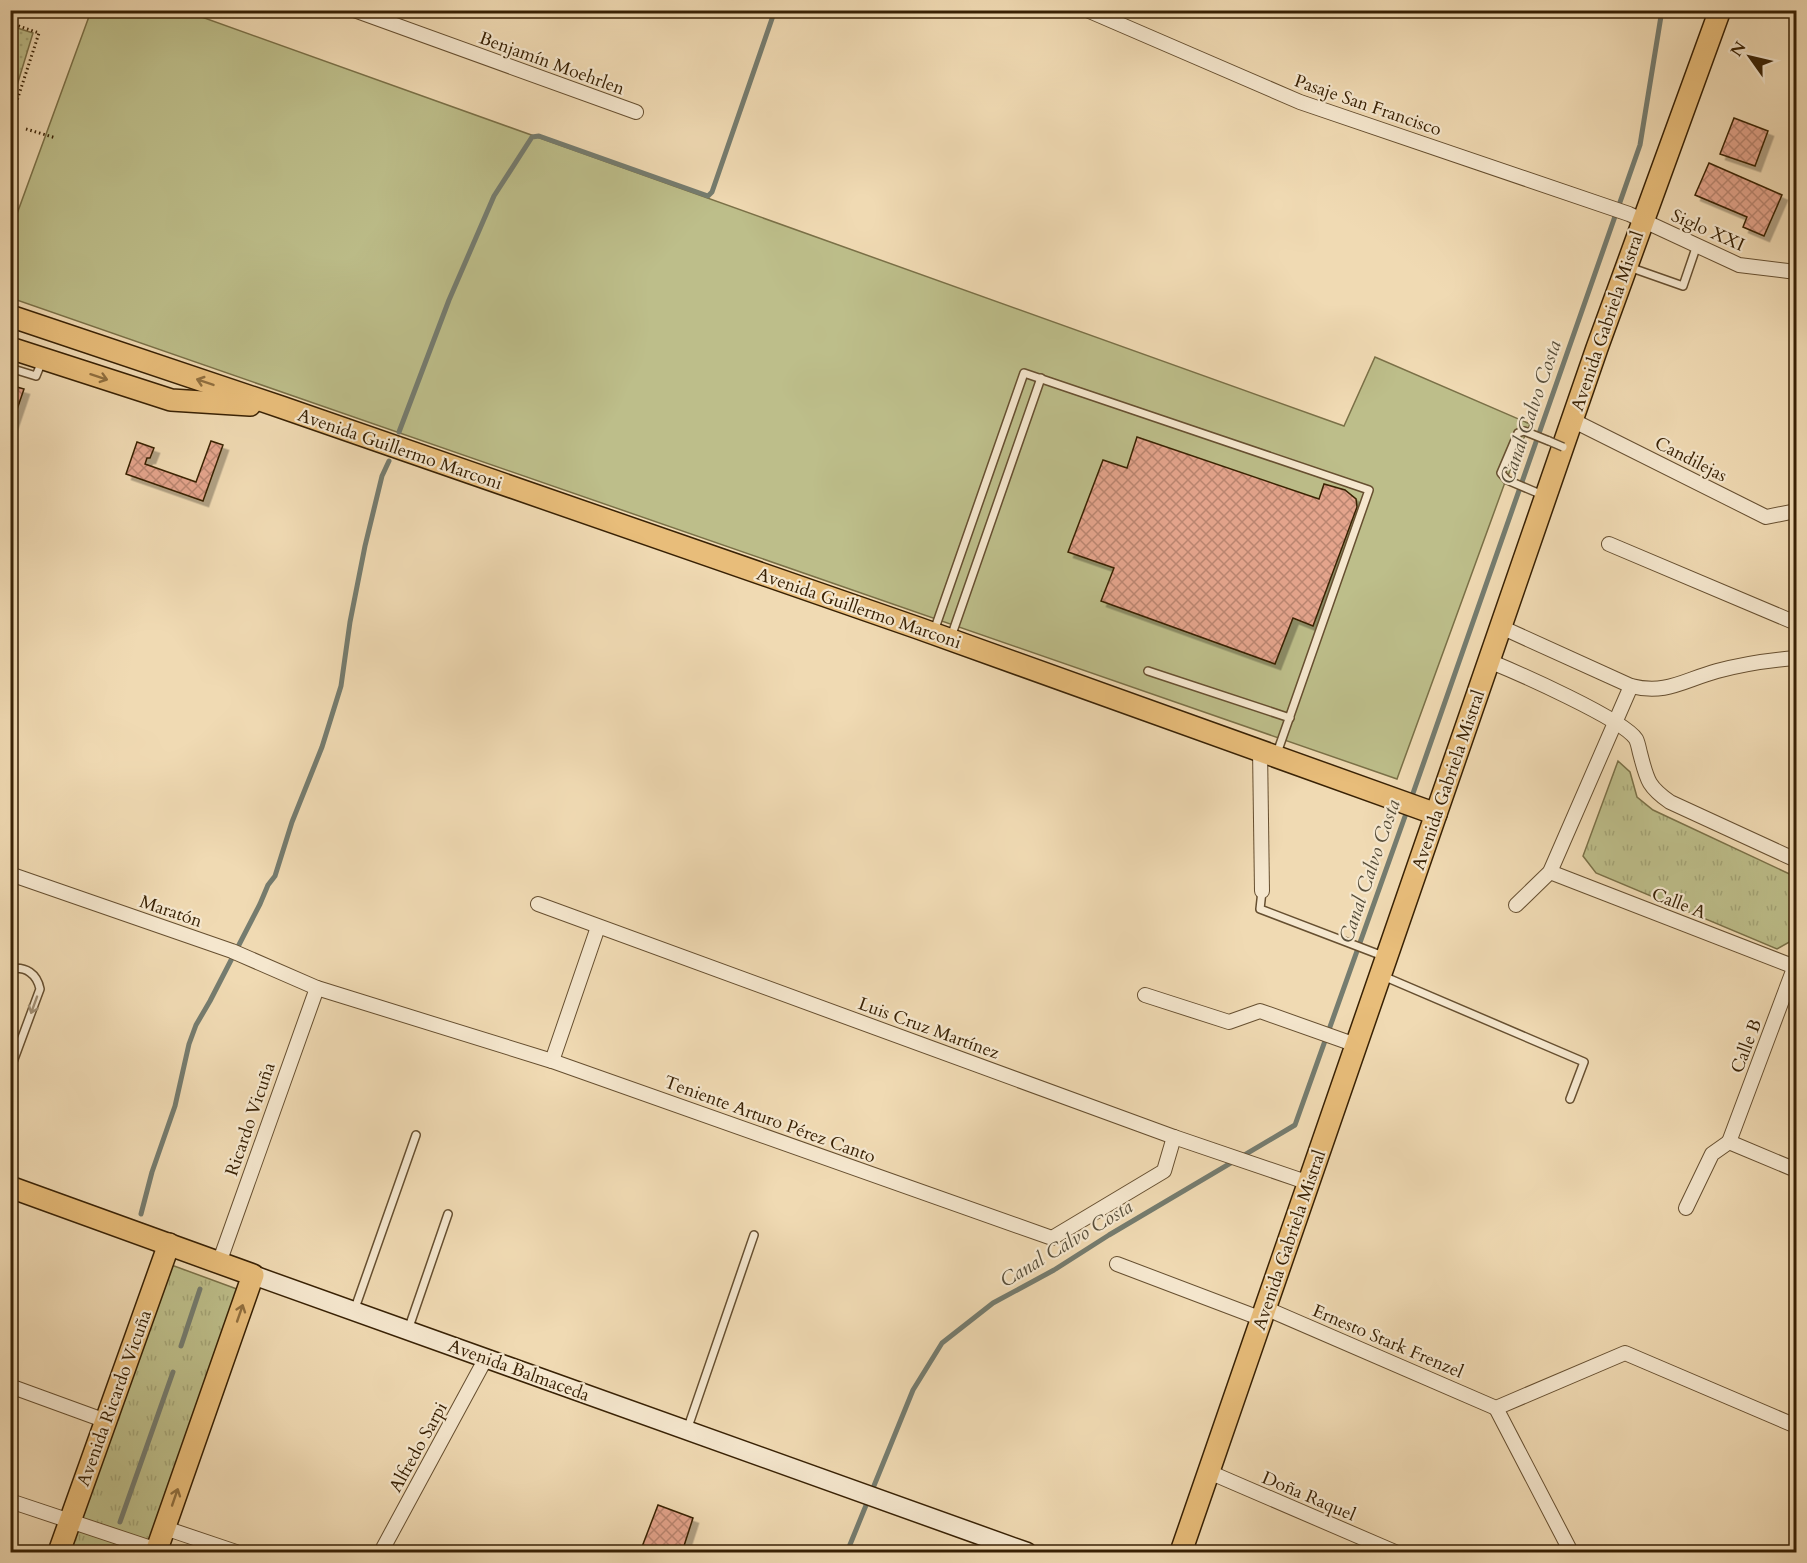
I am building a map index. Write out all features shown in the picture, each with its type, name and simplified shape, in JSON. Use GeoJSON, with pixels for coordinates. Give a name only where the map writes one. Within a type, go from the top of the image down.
{"type":"FeatureCollection","features":[{"type":"Feature","properties":{"kind":"main road","name":"Avenida Gabriela Mistral"},"geometry":{"type":"LineString","coordinates":[[1181,1552],[1309,1183],[1347,1042],[1380,962],[1429,811],[1501,627],[1539,493],[1556,444],[1572,420],[1627,266],[1636,217],[1720,10]]}},
{"type":"Feature","properties":{"kind":"main road","name":"Avenida Guillermo Marconi"},"geometry":{"type":"LineString","coordinates":[[10,316],[281,407],[942,637],[1429,811]]}},
{"type":"Feature","properties":{"kind":"main road"},"geometry":{"type":"LineString","coordinates":[[43,359],[52,330]]}},
{"type":"Feature","properties":{"kind":"main road","name":"Avenida Guillermo Marconi"},"geometry":{"type":"LineString","coordinates":[[10,348],[171,400],[281,407]]}},
{"type":"Feature","properties":{"kind":"main road","name":"Avenida Balmaceda"},"geometry":{"type":"LineString","coordinates":[[10,1187],[1028,1552]]}},
{"type":"Feature","properties":{"kind":"main road","name":"Avenida Ricardo Vicuña"},"geometry":{"type":"LineString","coordinates":[[58,1552],[169,1244]]}},
{"type":"Feature","properties":{"kind":"main road"},"geometry":{"type":"LineString","coordinates":[[156,1551],[253,1275]]}},
{"type":"Feature","properties":{"kind":"street","name":"Benjamín Moehrlen"},"geometry":{"type":"LineString","coordinates":[[354,10],[636,112]]}},
{"type":"Feature","properties":{"kind":"street","name":"Pasaje San Francisco"},"geometry":{"type":"LineString","coordinates":[[1087,10],[1300,102],[1636,217]]}},
{"type":"Feature","properties":{"kind":"street","name":"Siglo XXI"},"geometry":{"type":"LineString","coordinates":[[1636,217],[1739,265],[1797,272]]}},
{"type":"Feature","properties":{"kind":"street","name":"Candilejas"},"geometry":{"type":"LineString","coordinates":[[1572,420],[1766,517],[1797,511]]}},
{"type":"Feature","properties":{"kind":"street"},"geometry":{"type":"LineString","coordinates":[[1609,544],[1797,623]]}},
{"type":"Feature","properties":{"kind":"street"},"geometry":{"type":"LineString","coordinates":[[1501,627],[1630,686],[1652,690],[1675,687],[1698,676],[1719,670],[1797,658]]}},
{"type":"Feature","properties":{"kind":"street"},"geometry":{"type":"LineString","coordinates":[[1489,661],[1529,677],[1615,722],[1636,739],[1647,779],[1654,791],[1670,802],[1797,860]]}},
{"type":"Feature","properties":{"kind":"street"},"geometry":{"type":"LineString","coordinates":[[1516,904],[1550,872],[1630,686]]}},
{"type":"Feature","properties":{"kind":"street"},"geometry":{"type":"LineString","coordinates":[[1262,891],[1268,752]]}},
{"type":"Feature","properties":{"kind":"street","name":"Calle A"},"geometry":{"type":"LineString","coordinates":[[1550,872],[1796,965]]}},
{"type":"Feature","properties":{"kind":"street","name":"Maratón"},"geometry":{"type":"LineString","coordinates":[[10,874],[232,951],[317,988]]}},
{"type":"Feature","properties":{"kind":"street","name":"Luis Cruz Martínez"},"geometry":{"type":"LineString","coordinates":[[538,904],[1174,1137],[1253,1162],[1309,1183]]}},
{"type":"Feature","properties":{"kind":"street"},"geometry":{"type":"LineString","coordinates":[[552,1061],[598,927]]}},
{"type":"Feature","properties":{"kind":"street","name":"Calle B"},"geometry":{"type":"LineString","coordinates":[[1729,1142],[1796,965]]}},
{"type":"Feature","properties":{"kind":"street","name":"Teniente Arturo Pérez Canto"},"geometry":{"type":"LineString","coordinates":[[317,988],[552,1061],[1052,1238],[1164,1171],[1174,1137]]}},
{"type":"Feature","properties":{"kind":"street","name":"Ricardo Vicuña"},"geometry":{"type":"LineString","coordinates":[[219,1263],[317,988]]}},
{"type":"Feature","properties":{"kind":"street"},"geometry":{"type":"LineString","coordinates":[[1145,995],[1229,1022],[1260,1011],[1347,1042]]}},
{"type":"Feature","properties":{"kind":"street"},"geometry":{"type":"LineString","coordinates":[[1686,1208],[1712,1154],[1729,1142],[1797,1170]]}},
{"type":"Feature","properties":{"kind":"street"},"geometry":{"type":"LineString","coordinates":[[1117,1264],[1263,1314]]}},
{"type":"Feature","properties":{"kind":"street","name":"Ernesto Stark Frenzel"},"geometry":{"type":"LineString","coordinates":[[1263,1314],[1496,1408]]}},
{"type":"Feature","properties":{"kind":"street"},"geometry":{"type":"LineString","coordinates":[[1571,1552],[1496,1408],[1625,1353],[1797,1426]]}},
{"type":"Feature","properties":{"kind":"street","name":"Alfredo Sarpi"},"geometry":{"type":"LineString","coordinates":[[381,1552],[486,1358]]}},
{"type":"Feature","properties":{"kind":"street"},"geometry":{"type":"LineString","coordinates":[[10,1386],[106,1420]]}},
{"type":"Feature","properties":{"kind":"street","name":"Doña Raquel"},"geometry":{"type":"LineString","coordinates":[[1209,1472],[1395,1552]]}},
{"type":"Feature","properties":{"kind":"street"},"geometry":{"type":"LineString","coordinates":[[10,1501],[156,1551]]}},
{"type":"Feature","properties":{"kind":"street"},"geometry":{"type":"LineString","coordinates":[[165,1528],[236,1552]]}},
{"type":"Feature","properties":{"kind":"lane"},"geometry":{"type":"LineString","coordinates":[[1627,266],[1683,286],[1697,245]]}},
{"type":"Feature","properties":{"kind":"lane"},"geometry":{"type":"LineString","coordinates":[[10,368],[36,376],[43,359]]}},
{"type":"Feature","properties":{"kind":"lane"},"geometry":{"type":"LineString","coordinates":[[942,637],[1024,373],[1369,490],[1290,718],[1268,752]]}},
{"type":"Feature","properties":{"kind":"lane"},"geometry":{"type":"LineString","coordinates":[[942,637],[1041,378]]}},
{"type":"Feature","properties":{"kind":"lane"},"geometry":{"type":"LineString","coordinates":[[1539,493],[1514,483],[1501,473],[1518,433],[1524,431],[1556,444]]}},
{"type":"Feature","properties":{"kind":"lane"},"geometry":{"type":"LineString","coordinates":[[1148,671],[1290,718]]}},
{"type":"Feature","properties":{"kind":"lane"},"geometry":{"type":"LineString","coordinates":[[1262,891],[1260,909],[1344,942],[1584,1062],[1570,1099]]}},
{"type":"Feature","properties":{"kind":"lane"},"geometry":{"type":"LineString","coordinates":[[10,969],[23,968],[30,971],[35,976],[40,989],[10,1070]]}},
{"type":"Feature","properties":{"kind":"lane"},"geometry":{"type":"LineString","coordinates":[[354,1311],[416,1135]]}},
{"type":"Feature","properties":{"kind":"lane"},"geometry":{"type":"LineString","coordinates":[[408,1330],[448,1214]]}},
{"type":"Feature","properties":{"kind":"lane"},"geometry":{"type":"LineString","coordinates":[[687,1430],[754,1235]]}},
{"type":"Feature","properties":{"kind":"path"},"geometry":{"type":"LineString","coordinates":[[10,23],[39,33],[10,122]]}},
{"type":"Feature","properties":{"kind":"path"},"geometry":{"type":"LineString","coordinates":[[26,129],[56,138]]}},
{"type":"Feature","properties":{"kind":"path"},"geometry":{"type":"LineString","coordinates":[[10,157],[16,159]]}},
{"type":"Feature","properties":{"kind":"green space"},"geometry":{"type":"Polygon","coordinates":[[[91,11],[185,11],[1344,426],[1375,357],[1530,424],[1504,485],[1397,779],[11,298],[10,233],[91,11]]]}},
{"type":"Feature","properties":{"kind":"green space"},"geometry":{"type":"Polygon","coordinates":[[[10,26],[33,33],[11,105],[10,26]]]}},
{"type":"Feature","properties":{"kind":"green space"},"geometry":{"type":"Polygon","coordinates":[[[1618,761],[1630,772],[1637,797],[1653,810],[1796,877],[1796,929],[1793,940],[1777,949],[1596,873],[1583,856],[1618,761]]]}},
{"type":"Feature","properties":{"kind":"green space"},"geometry":{"type":"Polygon","coordinates":[[[166,1263],[245,1292],[153,1552],[65,1552],[166,1263]]]}},
{"type":"Feature","properties":{"kind":"building"},"geometry":{"type":"Polygon","coordinates":[[[1734,118],[1768,131],[1755,166],[1720,154],[1734,118]]]}},
{"type":"Feature","properties":{"kind":"building"},"geometry":{"type":"Polygon","coordinates":[[[1709,163],[1782,195],[1764,236],[1743,227],[1747,217],[1695,195],[1709,163]]]}},
{"type":"Feature","properties":{"kind":"building"},"geometry":{"type":"Polygon","coordinates":[[[10,385],[24,389],[10,430],[10,385]]]}},
{"type":"Feature","properties":{"kind":"building"},"geometry":{"type":"Polygon","coordinates":[[[1137,437],[1319,499],[1324,484],[1345,490],[1356,499],[1357,507],[1313,626],[1293,618],[1275,664],[1101,601],[1114,568],[1068,552],[1103,460],[1127,468],[1137,437]]]}},
{"type":"Feature","properties":{"kind":"building"},"geometry":{"type":"Polygon","coordinates":[[[211,441],[223,445],[203,501],[126,474],[137,442],[154,448],[145,464],[196,482],[211,441]]]}},
{"type":"Feature","properties":{"kind":"building"},"geometry":{"type":"Polygon","coordinates":[[[658,1505],[693,1518],[682,1552],[640,1552],[658,1505]]]}},
{"type":"Feature","properties":{"kind":"waterway"},"geometry":{"type":"LineString","coordinates":[[399,432],[449,300],[494,196],[532,137],[539,136],[708,196],[712,192],[775,10]]}},
{"type":"Feature","properties":{"kind":"waterway","name":"Canal Calvo Costa"},"geometry":{"type":"LineString","coordinates":[[1411,799],[1640,145],[1662,10]]}},
{"type":"Feature","properties":{"kind":"waterway"},"geometry":{"type":"LineString","coordinates":[[141,1214],[152,1172],[175,1106],[189,1044],[196,1025],[268,885],[275,876],[292,822],[322,747],[341,686],[350,622],[365,546],[382,476],[389,461]]}},
{"type":"Feature","properties":{"kind":"waterway","name":"Canal Calvo Costa"},"geometry":{"type":"LineString","coordinates":[[847,1552],[913,1390],[942,1343],[993,1303],[1054,1270],[1295,1125],[1408,808]]}},
{"type":"Feature","properties":{"kind":"waterway"},"geometry":{"type":"LineString","coordinates":[[181,1346],[200,1289]]}},
{"type":"Feature","properties":{"kind":"waterway"},"geometry":{"type":"LineString","coordinates":[[120,1522],[173,1372]]}}]}
